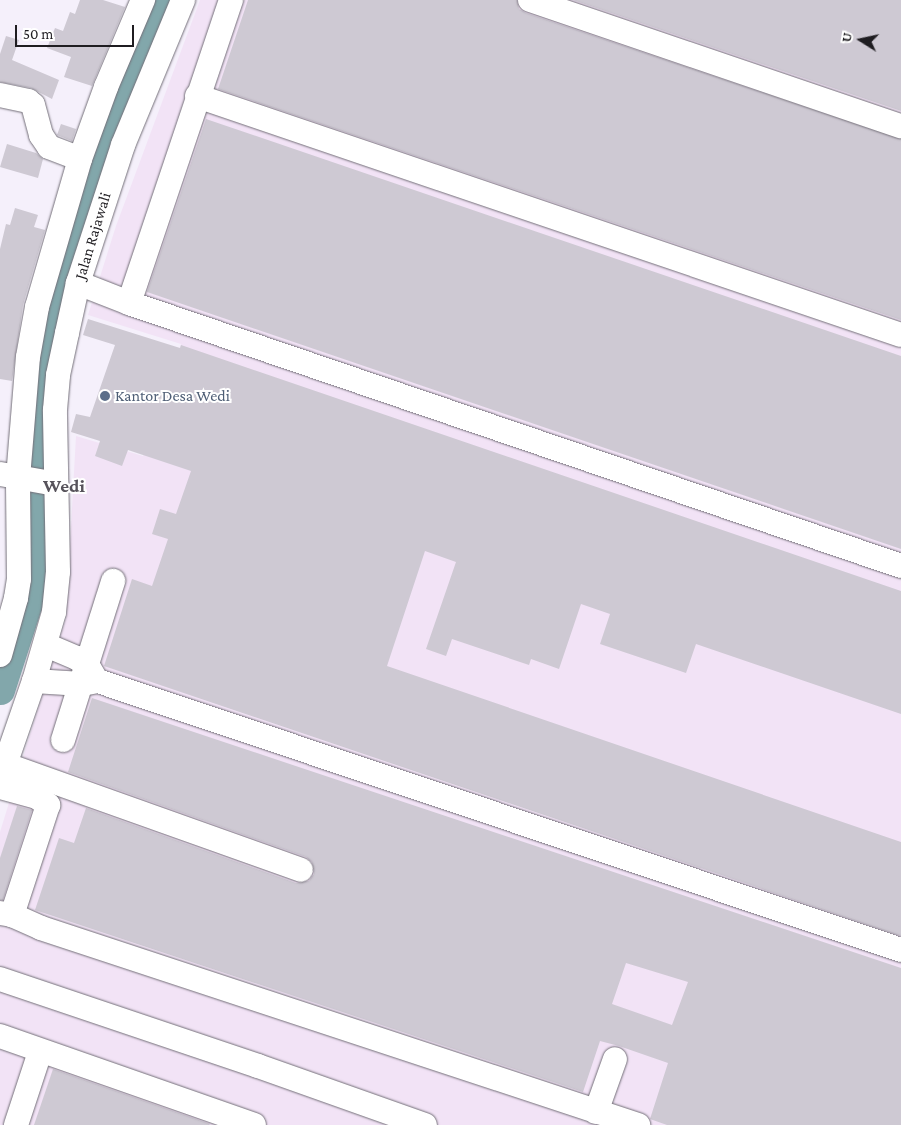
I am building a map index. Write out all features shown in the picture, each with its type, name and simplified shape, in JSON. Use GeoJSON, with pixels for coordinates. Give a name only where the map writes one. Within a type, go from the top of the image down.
{"type":"FeatureCollection","features":[{"type":"Feature","properties":{"kind":"street"},"geometry":{"type":"LineString","coordinates":[[0,655],[16,598],[30,480],[28,356],[37,307],[80,159],[106,87],[143,0]]}},
{"type":"Feature","properties":{"kind":"street","name":"Jalan Rajawali"},"geometry":{"type":"LineString","coordinates":[[30,480],[55,410],[58,374],[78,283],[135,110],[183,0]]}},
{"type":"Feature","properties":{"kind":"street"},"geometry":{"type":"LineString","coordinates":[[129,303],[197,96],[231,0]]}},
{"type":"Feature","properties":{"kind":"street"},"geometry":{"type":"LineString","coordinates":[[530,0],[901,126]]}},
{"type":"Feature","properties":{"kind":"street"},"geometry":{"type":"LineString","coordinates":[[0,95],[28,101],[33,105],[41,135],[48,147],[80,159]]}},
{"type":"Feature","properties":{"kind":"street"},"geometry":{"type":"LineString","coordinates":[[197,96],[901,335]]}},
{"type":"Feature","properties":{"kind":"street"},"geometry":{"type":"LineString","coordinates":[[78,283],[129,303],[901,566]]}},
{"type":"Feature","properties":{"kind":"street"},"geometry":{"type":"LineString","coordinates":[[1,777],[46,645],[54,612],[58,572],[30,480]]}},
{"type":"Feature","properties":{"kind":"street"},"geometry":{"type":"LineString","coordinates":[[63,740],[89,677],[113,581]]}},
{"type":"Feature","properties":{"kind":"street"},"geometry":{"type":"LineString","coordinates":[[46,645],[78,658],[89,677]]}},
{"type":"Feature","properties":{"kind":"street"},"geometry":{"type":"LineString","coordinates":[[34,681],[89,677],[901,950]]}},
{"type":"Feature","properties":{"kind":"street"},"geometry":{"type":"LineString","coordinates":[[1,777],[301,870]]}},
{"type":"Feature","properties":{"kind":"street"},"geometry":{"type":"LineString","coordinates":[[1,777],[48,805],[6,914],[41,928],[638,1125]]}},
{"type":"Feature","properties":{"kind":"street"},"geometry":{"type":"LineString","coordinates":[[0,979],[258,1066],[425,1125]]}},
{"type":"Feature","properties":{"kind":"street"},"geometry":{"type":"LineString","coordinates":[[0,1036],[40,1052],[254,1125]]}},
{"type":"Feature","properties":{"kind":"street"},"geometry":{"type":"LineString","coordinates":[[16,1125],[40,1052]]}},
{"type":"Feature","properties":{"kind":"street"},"geometry":{"type":"LineString","coordinates":[[596,1112],[615,1059]]}},
{"type":"Feature","properties":{"kind":"shaded area"},"geometry":{"type":"Polygon","coordinates":[[[200,0],[901,0],[901,1125],[0,1125],[0,832],[66,618],[76,436],[143,456],[181,344],[88,315],[116,226],[200,0]]]}},
{"type":"Feature","properties":{"kind":"building"},"geometry":{"type":"Polygon","coordinates":[[[80,0],[103,0],[125,7],[92,86],[64,77],[71,57],[47,48],[55,28],[63,31],[70,12],[75,14],[80,0]]]}},
{"type":"Feature","properties":{"kind":"building"},"geometry":{"type":"Polygon","coordinates":[[[248,0],[517,0],[519,9],[526,13],[901,139],[901,320],[218,89],[248,0]]]}},
{"type":"Feature","properties":{"kind":"building"},"geometry":{"type":"Polygon","coordinates":[[[573,0],[901,0],[901,111],[573,0]]]}},
{"type":"Feature","properties":{"kind":"building"},"geometry":{"type":"Polygon","coordinates":[[[6,36],[19,40],[12,60],[59,80],[52,99],[31,88],[0,82],[0,54],[6,36]]]}},
{"type":"Feature","properties":{"kind":"building"},"geometry":{"type":"Polygon","coordinates":[[[206,119],[901,356],[901,549],[147,292],[206,119]]]}},
{"type":"Feature","properties":{"kind":"building"},"geometry":{"type":"Polygon","coordinates":[[[61,124],[76,129],[72,141],[57,135],[61,124]]]}},
{"type":"Feature","properties":{"kind":"building"},"geometry":{"type":"Polygon","coordinates":[[[7,144],[36,153],[43,159],[38,178],[0,167],[7,144]]]}},
{"type":"Feature","properties":{"kind":"building"},"geometry":{"type":"Polygon","coordinates":[[[15,208],[38,215],[34,227],[45,230],[23,305],[12,381],[0,379],[0,249],[6,224],[10,225],[15,208]]]}},
{"type":"Feature","properties":{"kind":"building"},"geometry":{"type":"Polygon","coordinates":[[[88,319],[180,348],[181,345],[901,591],[901,714],[696,644],[686,673],[600,644],[610,614],[581,604],[559,669],[531,659],[529,665],[452,639],[446,656],[426,649],[456,562],[425,551],[387,666],[901,842],[901,936],[104,666],[132,579],[152,586],[168,539],[152,534],[160,509],[176,514],[191,471],[128,450],[122,466],[95,456],[100,441],[71,432],[76,414],[90,417],[115,345],[83,335],[88,319]]]}},
{"type":"Feature","properties":{"kind":"building"},"geometry":{"type":"Polygon","coordinates":[[[92,698],[901,968],[901,1125],[667,1125],[650,1119],[668,1063],[619,1046],[600,1041],[583,1092],[35,910],[59,838],[74,843],[86,808],[296,883],[309,881],[314,874],[312,862],[306,857],[68,772],[92,698]],[[626,963],[612,1004],[672,1025],[688,982],[626,963]]]}},
{"type":"Feature","properties":{"kind":"building"},"geometry":{"type":"Polygon","coordinates":[[[17,806],[32,810],[3,900],[0,900],[0,858],[17,806]]]}},
{"type":"Feature","properties":{"kind":"building"},"geometry":{"type":"Polygon","coordinates":[[[53,1069],[210,1124],[34,1125],[53,1069]]]}},
{"type":"Feature","properties":{"kind":"waterway"},"geometry":{"type":"LineString","coordinates":[[0,690],[28,603],[50,354],[67,256],[164,0]]}},
{"type":"Feature","properties":{"kind":"place","name":"Kantor Desa Wedi"},"geometry":{"type":"Point","coordinates":[105,396]}},
{"type":"Feature","properties":{"kind":"district","name":"Wedi"},"geometry":{"type":"Point","coordinates":[64,486]}}]}
